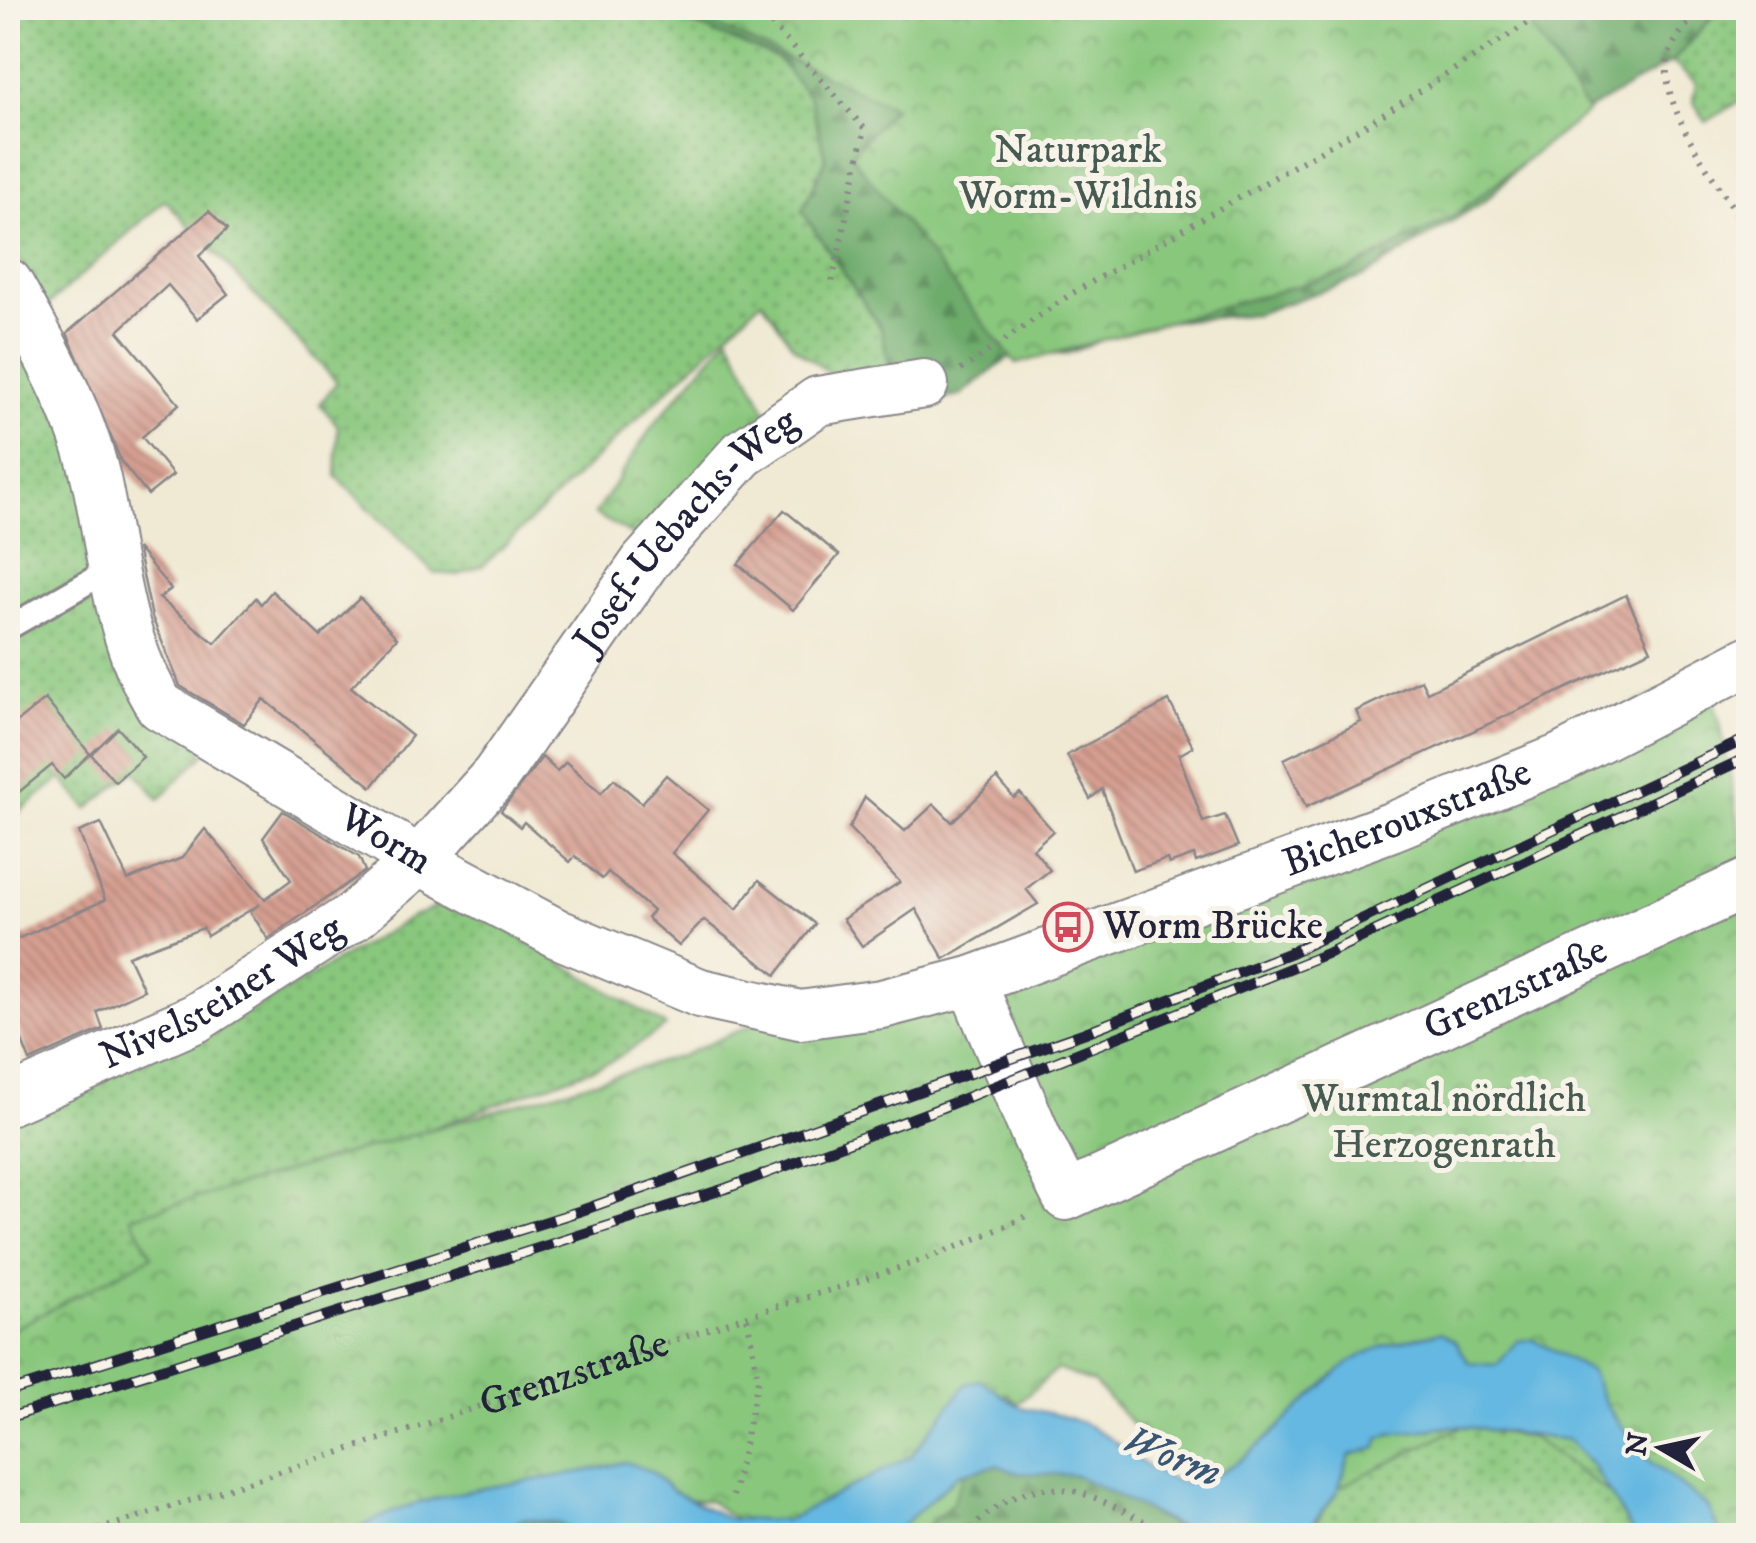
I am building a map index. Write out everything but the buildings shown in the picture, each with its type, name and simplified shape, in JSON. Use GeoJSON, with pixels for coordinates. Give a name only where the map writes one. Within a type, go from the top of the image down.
{"type":"FeatureCollection","features":[{"type":"Feature","properties":{"kind":"street","name":"Worm"},"geometry":{"type":"LineString","coordinates":[[8,283],[44,345],[95,475],[111,569],[144,680],[160,706],[419,860],[558,934],[700,993],[800,1015],[882,1004],[971,981],[1054,948]]}},
{"type":"Feature","properties":{"kind":"street","name":"Josef-Uebachs-Weg"},"geometry":{"type":"LineString","coordinates":[[419,860],[496,775],[646,562],[742,454],[818,401],[924,384]]}},
{"type":"Feature","properties":{"kind":"street","name":"Bicherouxstraße"},"geometry":{"type":"LineString","coordinates":[[1054,948],[1390,827],[1559,759],[1748,661]]}},
{"type":"Feature","properties":{"kind":"street","name":"Nivelsteiner Weg"},"geometry":{"type":"LineString","coordinates":[[8,1101],[196,1018],[354,916],[419,860]]}},
{"type":"Feature","properties":{"kind":"street","name":"Grenzstraße"},"geometry":{"type":"LineString","coordinates":[[1066,1196],[1748,884]]}},
{"type":"Feature","properties":{"kind":"street"},"geometry":{"type":"LineString","coordinates":[[971,981],[1037,1138],[1066,1196]]}},
{"type":"Feature","properties":{"kind":"lane"},"geometry":{"type":"LineString","coordinates":[[8,628],[111,569]]}},
{"type":"Feature","properties":{"kind":"path"},"geometry":{"type":"LineString","coordinates":[[733,8],[770,22],[865,129],[832,283]]}},
{"type":"Feature","properties":{"kind":"path"},"geometry":{"type":"LineString","coordinates":[[924,384],[967,368],[1071,294],[1369,123],[1552,8]]}},
{"type":"Feature","properties":{"kind":"path"},"geometry":{"type":"LineString","coordinates":[[1701,8],[1669,52],[1668,88],[1676,113],[1748,231]]}},
{"type":"Feature","properties":{"kind":"path","name":"Grenzstraße"},"geometry":{"type":"LineString","coordinates":[[78,1536],[378,1442],[747,1316],[897,1270],[988,1235],[1066,1196]]}},
{"type":"Feature","properties":{"kind":"path"},"geometry":{"type":"LineString","coordinates":[[733,1496],[758,1380],[747,1316]]}},
{"type":"Feature","properties":{"kind":"path"},"geometry":{"type":"LineString","coordinates":[[962,1536],[1009,1498],[1046,1487],[1108,1503],[1170,1536]]}},
{"type":"Feature","properties":{"kind":"path"},"geometry":{"type":"LineString","coordinates":[[1396,1536],[1426,1530],[1476,1536]]}},
{"type":"Feature","properties":{"kind":"green space"},"geometry":{"type":"Polygon","coordinates":[[[8,8],[653,8],[777,58],[810,98],[826,160],[802,211],[881,328],[890,368],[843,383],[793,346],[762,300],[484,565],[459,575],[434,573],[336,476],[338,426],[320,404],[337,382],[165,200],[46,307],[8,240],[8,8]]]}},
{"type":"Feature","properties":{"kind":"green space","name":"Naturpark Worm-Wildnis"},"geometry":{"type":"Polygon","coordinates":[[[653,8],[1720,8],[1672,62],[1560,126],[1486,200],[1365,276],[1256,314],[1139,324],[1070,353],[1039,356],[1016,352],[961,395],[891,412],[890,368],[881,328],[802,211],[826,160],[810,98],[777,58],[653,8]]]}},
{"type":"Feature","properties":{"kind":"green space","name":"Naturpark Worm-Wildnis"},"geometry":{"type":"Polygon","coordinates":[[[677,8],[1529,8],[1533,31],[1588,112],[1456,214],[1347,272],[1016,364],[851,155],[894,107],[677,8]]]}},
{"type":"Feature","properties":{"kind":"green space"},"geometry":{"type":"Polygon","coordinates":[[[1720,8],[1748,8],[1748,96],[1706,122],[1693,101],[1696,83],[1672,62],[1720,8]]]}},
{"type":"Feature","properties":{"kind":"green space"},"geometry":{"type":"Polygon","coordinates":[[[8,305],[59,388],[125,648],[204,754],[159,799],[135,770],[88,809],[61,778],[8,821],[8,305]]]}},
{"type":"Feature","properties":{"kind":"green space"},"geometry":{"type":"Polygon","coordinates":[[[729,336],[770,418],[648,544],[595,514],[653,425],[729,336]]]}},
{"type":"Feature","properties":{"kind":"green space","name":"Wurmtal nördlich Herzogenrath"},"geometry":{"type":"Polygon","coordinates":[[[1704,673],[1720,722],[1748,872],[1748,1535],[1651,1535],[1611,1495],[1533,1438],[1463,1426],[1329,1492],[1238,1511],[1146,1439],[1094,1383],[1057,1369],[1017,1404],[1006,1393],[975,1445],[953,1502],[919,1535],[758,1535],[709,1501],[600,1492],[431,1535],[8,1536],[8,1332],[152,1256],[131,1217],[681,1056],[774,1015],[876,997],[1324,844],[1704,673]]]}},
{"type":"Feature","properties":{"kind":"green space"},"geometry":{"type":"Polygon","coordinates":[[[466,904],[666,1026],[611,1062],[260,1192],[91,1406],[8,1431],[8,1118],[222,1028],[410,918],[438,906],[466,904]]]}},
{"type":"Feature","properties":{"kind":"green space"},"geometry":{"type":"Polygon","coordinates":[[[1458,1426],[1569,1440],[1593,1466],[1635,1535],[1330,1536],[1317,1521],[1337,1492],[1342,1469],[1458,1426]]]}},
{"type":"Feature","properties":{"kind":"green space"},"geometry":{"type":"Polygon","coordinates":[[[997,1465],[1088,1479],[1195,1535],[892,1536],[959,1474],[997,1465]]]}},
{"type":"Feature","properties":{"kind":"green space"},"geometry":{"type":"Polygon","coordinates":[[[523,1519],[558,1523],[580,1535],[495,1536],[523,1519]]]}},
{"type":"Feature","properties":{"kind":"water"},"geometry":{"type":"Polygon","coordinates":[[[1441,1332],[1456,1342],[1469,1363],[1497,1365],[1517,1341],[1533,1339],[1590,1371],[1607,1407],[1651,1462],[1708,1507],[1721,1535],[1635,1535],[1593,1466],[1569,1440],[1458,1426],[1390,1434],[1379,1439],[1377,1448],[1350,1455],[1337,1492],[1304,1535],[1195,1535],[1076,1475],[1018,1473],[997,1465],[959,1474],[892,1535],[580,1535],[558,1523],[523,1519],[495,1535],[348,1535],[412,1505],[625,1462],[651,1471],[671,1490],[729,1519],[785,1521],[911,1456],[966,1384],[980,1380],[1020,1406],[1097,1430],[1164,1476],[1197,1481],[1246,1456],[1361,1356],[1390,1344],[1441,1332]]]}},
{"type":"Feature","properties":{"kind":"railway"},"geometry":{"type":"LineString","coordinates":[[8,1392],[580,1211],[1084,1033],[1292,952],[1748,738]]}},
{"type":"Feature","properties":{"kind":"railway"},"geometry":{"type":"LineString","coordinates":[[8,1418],[727,1188],[943,1107],[1328,953],[1748,757]]}},
{"type":"Feature","properties":{"kind":"place","name":"Worm Brücke"},"geometry":{"type":"Point","coordinates":[1068,927]}}]}
